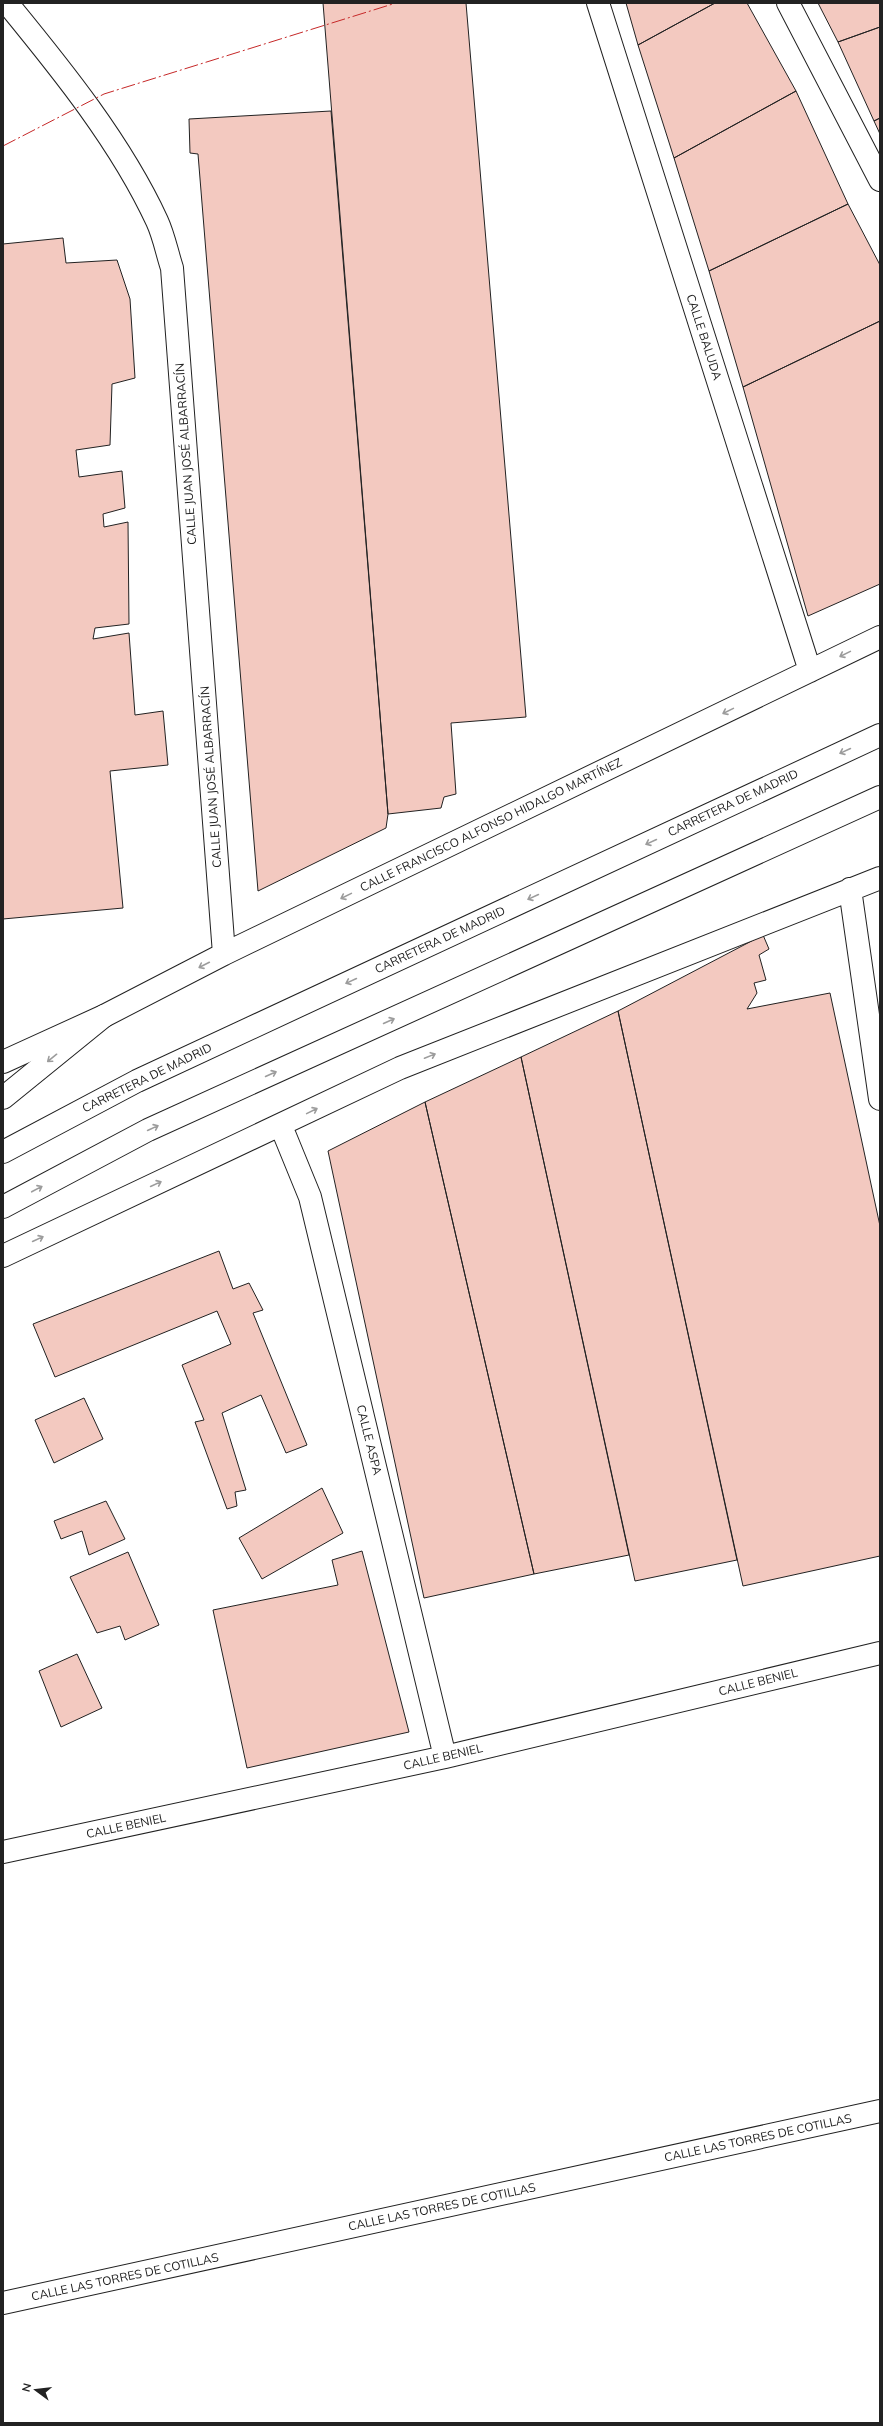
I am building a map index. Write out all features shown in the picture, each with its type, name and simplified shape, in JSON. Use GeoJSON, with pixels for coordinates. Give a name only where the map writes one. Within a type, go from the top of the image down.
{"type":"FeatureCollection","features":[{"type":"Feature","properties":{"kind":"street","name":"CALLE JUAN JOSÉ ALBARRACÍN"},"geometry":{"type":"LineString","coordinates":[[7,3],[49,54],[130,168],[158,223],[172,268],[224,954]]}},
{"type":"Feature","properties":{"kind":"street","name":"CALLE BALUDA"},"geometry":{"type":"LineString","coordinates":[[598,3],[810,671]]}},
{"type":"Feature","properties":{"kind":"street"},"geometry":{"type":"LineString","coordinates":[[788,3],[880,180]]}},
{"type":"Feature","properties":{"kind":"street","name":"CALLE FRANCISCO ALFONSO HIDALGO MARTÍNEZ"},"geometry":{"type":"LineString","coordinates":[[104,1016],[224,954],[880,637]]}},
{"type":"Feature","properties":{"kind":"street","name":"CARRETERA DE MADRID"},"geometry":{"type":"LineString","coordinates":[[3,1152],[137,1081],[880,735]]}},
{"type":"Feature","properties":{"kind":"street"},"geometry":{"type":"LineString","coordinates":[[3,1207],[148,1130],[880,797]]}},
{"type":"Feature","properties":{"kind":"street"},"geometry":{"type":"LineString","coordinates":[[3,1256],[281,1126],[400,1068],[880,878]]}},
{"type":"Feature","properties":{"kind":"street"},"geometry":{"type":"LineString","coordinates":[[850,889],[880,1099]]}},
{"type":"Feature","properties":{"kind":"street"},"geometry":{"type":"LineString","coordinates":[[3,1062],[104,1016]]}},
{"type":"Feature","properties":{"kind":"street"},"geometry":{"type":"LineString","coordinates":[[3,1098],[104,1016]]}},
{"type":"Feature","properties":{"kind":"street","name":"CALLE ASPA"},"geometry":{"type":"LineString","coordinates":[[281,1126],[310,1197],[445,1757]]}},
{"type":"Feature","properties":{"kind":"street","name":"CALLE BENIEL"},"geometry":{"type":"LineString","coordinates":[[3,1852],[445,1757],[880,1653]]}},
{"type":"Feature","properties":{"kind":"street","name":"CALLE LAS TORRES DE COTILLAS"},"geometry":{"type":"LineString","coordinates":[[3,2303],[880,2111]]}},
{"type":"Feature","properties":{"kind":"building"},"geometry":{"type":"Polygon","coordinates":[[[323,3],[466,3],[526,717],[451,723],[456,794],[444,797],[441,808],[388,814],[323,3]]]}},
{"type":"Feature","properties":{"kind":"building"},"geometry":{"type":"Polygon","coordinates":[[[626,3],[715,3],[638,45],[626,3]]]}},
{"type":"Feature","properties":{"kind":"building"},"geometry":{"type":"Polygon","coordinates":[[[715,3],[747,3],[796,91],[674,158],[638,45],[715,3]]]}},
{"type":"Feature","properties":{"kind":"building"},"geometry":{"type":"Polygon","coordinates":[[[818,3],[880,3],[880,27],[838,42],[818,3]]]}},
{"type":"Feature","properties":{"kind":"building"},"geometry":{"type":"Polygon","coordinates":[[[880,27],[880,118],[874,121],[838,42],[880,27]]]}},
{"type":"Feature","properties":{"kind":"building"},"geometry":{"type":"Polygon","coordinates":[[[796,91],[848,204],[709,271],[674,158],[796,91]]]}},
{"type":"Feature","properties":{"kind":"building"},"geometry":{"type":"Polygon","coordinates":[[[331,111],[388,814],[386,828],[258,891],[198,154],[190,153],[189,119],[331,111]]]}},
{"type":"Feature","properties":{"kind":"building"},"geometry":{"type":"Polygon","coordinates":[[[880,118],[880,134],[874,121],[880,118]]]}},
{"type":"Feature","properties":{"kind":"building"},"geometry":{"type":"Polygon","coordinates":[[[848,204],[880,265],[880,321],[743,387],[709,271],[848,204]]]}},
{"type":"Feature","properties":{"kind":"building"},"geometry":{"type":"Polygon","coordinates":[[[63,238],[66,263],[117,260],[130,299],[135,378],[112,384],[110,445],[76,450],[79,477],[122,471],[125,508],[103,514],[104,527],[128,522],[129,624],[95,628],[93,639],[129,633],[135,715],[163,711],[168,765],[110,771],[123,908],[3,919],[3,244],[63,238]]]}},
{"type":"Feature","properties":{"kind":"building"},"geometry":{"type":"Polygon","coordinates":[[[880,321],[880,584],[808,616],[743,387],[880,321]]]}},
{"type":"Feature","properties":{"kind":"building"},"geometry":{"type":"Polygon","coordinates":[[[763,935],[769,949],[759,955],[766,980],[754,983],[757,993],[747,1009],[830,993],[880,1226],[880,1556],[743,1586],[618,1011],[763,935]]]}},
{"type":"Feature","properties":{"kind":"building"},"geometry":{"type":"Polygon","coordinates":[[[618,1011],[737,1560],[635,1581],[521,1057],[618,1011]]]}},
{"type":"Feature","properties":{"kind":"building"},"geometry":{"type":"Polygon","coordinates":[[[521,1057],[629,1555],[534,1574],[425,1102],[521,1057]]]}},
{"type":"Feature","properties":{"kind":"building"},"geometry":{"type":"Polygon","coordinates":[[[425,1102],[534,1574],[424,1598],[328,1151],[425,1102]]]}},
{"type":"Feature","properties":{"kind":"building"},"geometry":{"type":"Polygon","coordinates":[[[219,1251],[233,1289],[249,1283],[263,1310],[253,1313],[307,1445],[286,1453],[261,1395],[222,1413],[246,1490],[235,1492],[237,1506],[227,1509],[195,1422],[204,1420],[182,1365],[231,1344],[217,1311],[55,1377],[33,1324],[219,1251]]]}},
{"type":"Feature","properties":{"kind":"building"},"geometry":{"type":"Polygon","coordinates":[[[84,1398],[103,1439],[54,1463],[35,1420],[84,1398]]]}},
{"type":"Feature","properties":{"kind":"building"},"geometry":{"type":"Polygon","coordinates":[[[322,1488],[343,1533],[262,1579],[239,1538],[322,1488]]]}},
{"type":"Feature","properties":{"kind":"building"},"geometry":{"type":"Polygon","coordinates":[[[106,1501],[125,1539],[89,1555],[82,1531],[61,1539],[54,1521],[106,1501]]]}},
{"type":"Feature","properties":{"kind":"building"},"geometry":{"type":"Polygon","coordinates":[[[362,1551],[409,1732],[247,1768],[213,1610],[338,1585],[332,1560],[362,1551]]]}},
{"type":"Feature","properties":{"kind":"building"},"geometry":{"type":"Polygon","coordinates":[[[128,1552],[159,1625],[125,1640],[120,1626],[97,1633],[70,1577],[128,1552]]]}},
{"type":"Feature","properties":{"kind":"building"},"geometry":{"type":"Polygon","coordinates":[[[77,1654],[102,1708],[61,1727],[39,1671],[77,1654]]]}},
{"type":"Feature","properties":{"kind":"power"},"geometry":{"type":"LineString","coordinates":[[3,146],[104,94],[396,3]]}}]}
